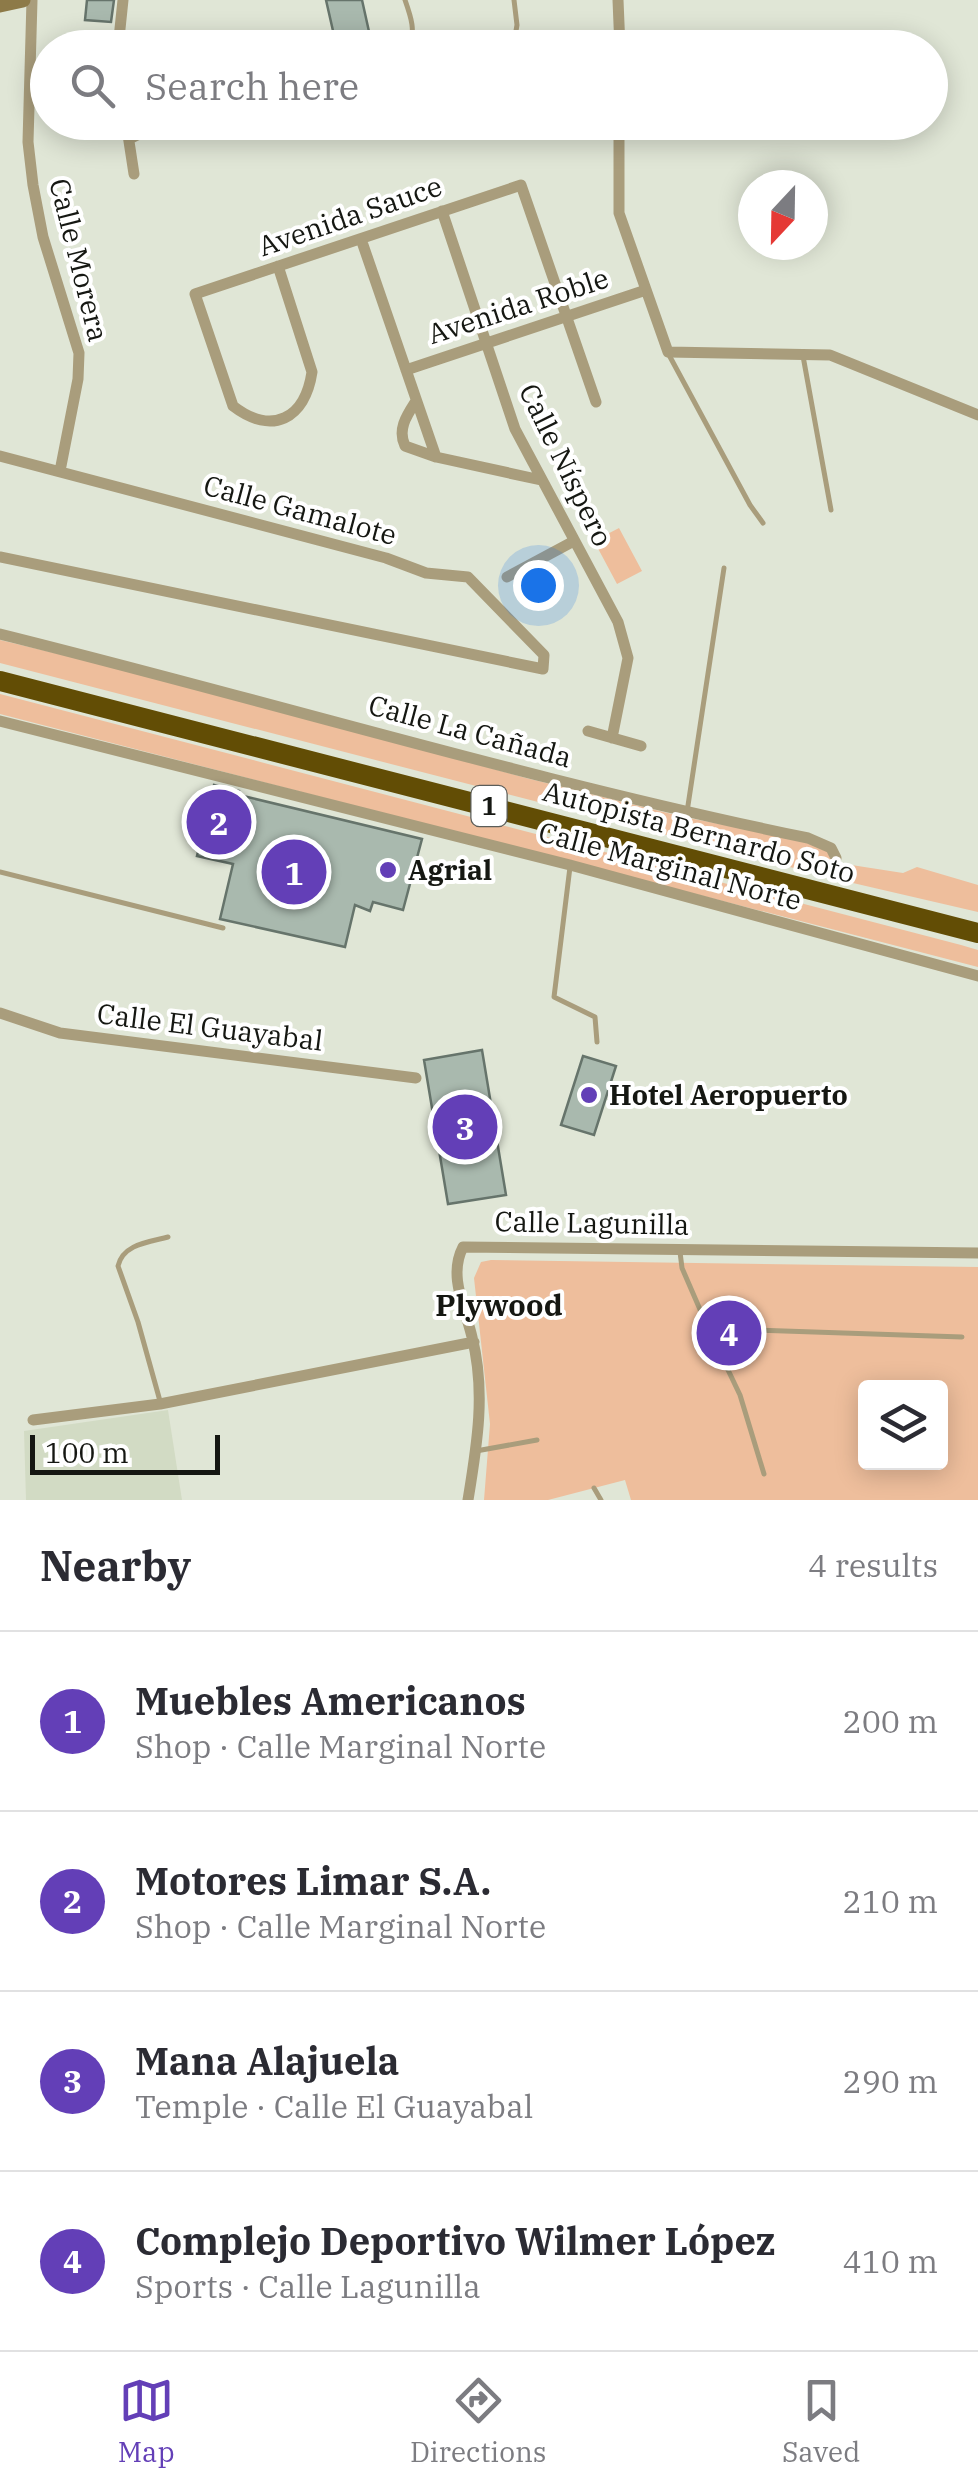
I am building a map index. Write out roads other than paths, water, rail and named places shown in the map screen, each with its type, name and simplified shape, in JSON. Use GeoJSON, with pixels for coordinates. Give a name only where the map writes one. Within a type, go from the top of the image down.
{"type":"FeatureCollection","features":[{"type":"Feature","properties":{"kind":"highway","name":"Autopista Bernardo Soto"},"geometry":{"type":"LineString","coordinates":[[0,681],[978,933]]}},
{"type":"Feature","properties":{"kind":"main road"},"geometry":{"type":"LineString","coordinates":[[0,5],[23,0]]}},
{"type":"Feature","properties":{"kind":"street","name":"Calle Morera"},"geometry":{"type":"LineString","coordinates":[[31,30],[32,0]]}},
{"type":"Feature","properties":{"kind":"street"},"geometry":{"type":"LineString","coordinates":[[120,30],[123,0]]}},
{"type":"Feature","properties":{"kind":"street"},"geometry":{"type":"LineString","coordinates":[[618,0],[619,30]]}},
{"type":"Feature","properties":{"kind":"street","name":"Calle Morera"},"geometry":{"type":"LineString","coordinates":[[30,71],[28,142],[33,184],[43,237],[79,354],[78,379],[60,471]]}},
{"type":"Feature","properties":{"kind":"street"},"geometry":{"type":"LineString","coordinates":[[128,140],[134,174]]}},
{"type":"Feature","properties":{"kind":"street"},"geometry":{"type":"LineString","coordinates":[[619,140],[619,213],[668,352],[830,355],[978,416]]}},
{"type":"Feature","properties":{"kind":"street","name":"Avenida Sauce"},"geometry":{"type":"LineString","coordinates":[[278,266],[312,372],[294,413],[285,420],[256,420],[233,406],[195,294],[278,266],[361,238],[520,185],[566,316]]}},
{"type":"Feature","properties":{"kind":"street","name":"Calle Níspero"},"geometry":{"type":"LineString","coordinates":[[442,211],[515,430],[618,622],[628,658],[612,738]]}},
{"type":"Feature","properties":{"kind":"street"},"geometry":{"type":"LineString","coordinates":[[361,238],[436,457]]}},
{"type":"Feature","properties":{"kind":"street","name":"Avenida Roble"},"geometry":{"type":"LineString","coordinates":[[406,370],[646,290]]}},
{"type":"Feature","properties":{"kind":"street"},"geometry":{"type":"LineString","coordinates":[[566,316],[596,402]]}},
{"type":"Feature","properties":{"kind":"street"},"geometry":{"type":"LineString","coordinates":[[416,401],[401,438],[405,446],[436,457],[541,480]]}},
{"type":"Feature","properties":{"kind":"street","name":"Calle Gamalote"},"geometry":{"type":"LineString","coordinates":[[0,456],[386,558],[426,573],[468,578],[544,655],[543,668],[0,557]]}},
{"type":"Feature","properties":{"kind":"street"},"geometry":{"type":"LineString","coordinates":[[507,577],[574,541]]}},
{"type":"Feature","properties":{"kind":"street","name":"Calle La Cañada"},"geometry":{"type":"LineString","coordinates":[[0,634],[212,686],[575,786],[808,838],[831,848],[836,858]]}},
{"type":"Feature","properties":{"kind":"street","name":"Calle Marginal Norte"},"geometry":{"type":"LineString","coordinates":[[0,721],[570,865],[978,976]]}},
{"type":"Feature","properties":{"kind":"street"},"geometry":{"type":"LineString","coordinates":[[588,731],[641,746]]}},
{"type":"Feature","properties":{"kind":"street","name":"Calle El Guayabal"},"geometry":{"type":"LineString","coordinates":[[0,1013],[60,1034],[416,1078]]}},
{"type":"Feature","properties":{"kind":"street","name":"Calle Lagunilla"},"geometry":{"type":"LineString","coordinates":[[468,1500],[481,1411],[474,1342],[455,1273],[464,1247],[978,1253]]}},
{"type":"Feature","properties":{"kind":"street"},"geometry":{"type":"LineString","coordinates":[[34,1420],[160,1404],[474,1342]]}},
{"type":"Feature","properties":{"kind":"lane"},"geometry":{"type":"LineString","coordinates":[[405,0],[412,30]]}},
{"type":"Feature","properties":{"kind":"lane"},"geometry":{"type":"LineString","coordinates":[[514,0],[516,30]]}},
{"type":"Feature","properties":{"kind":"lane"},"geometry":{"type":"LineString","coordinates":[[668,352],[763,523]]}},
{"type":"Feature","properties":{"kind":"lane"},"geometry":{"type":"LineString","coordinates":[[802,352],[830,510]]}},
{"type":"Feature","properties":{"kind":"lane"},"geometry":{"type":"LineString","coordinates":[[687,813],[724,568]]}},
{"type":"Feature","properties":{"kind":"lane"},"geometry":{"type":"LineString","coordinates":[[570,865],[554,997],[595,1018],[597,1042]]}},
{"type":"Feature","properties":{"kind":"lane"},"geometry":{"type":"LineString","coordinates":[[0,872],[222,928]]}},
{"type":"Feature","properties":{"kind":"lane"},"geometry":{"type":"LineString","coordinates":[[160,1404],[118,1266],[120,1257],[130,1248],[168,1237]]}},
{"type":"Feature","properties":{"kind":"lane"},"geometry":{"type":"LineString","coordinates":[[680,1250],[682,1268],[740,1395],[764,1474]]}},
{"type":"Feature","properties":{"kind":"lane"},"geometry":{"type":"LineString","coordinates":[[705,1321],[725,1329],[962,1338]]}},
{"type":"Feature","properties":{"kind":"lane"},"geometry":{"type":"LineString","coordinates":[[476,1451],[537,1440]]}},
{"type":"Feature","properties":{"kind":"lane"},"geometry":{"type":"LineString","coordinates":[[594,1488],[602,1500]]}},
{"type":"Feature","properties":{"kind":"place","name":"Motores Limar S.A."},"geometry":{"type":"Point","coordinates":[219,822]}},
{"type":"Feature","properties":{"kind":"place","name":"Agrial"},"geometry":{"type":"Point","coordinates":[388,870]}},
{"type":"Feature","properties":{"kind":"place","name":"Muebles Americanos"},"geometry":{"type":"Point","coordinates":[294,872]}},
{"type":"Feature","properties":{"kind":"place","name":"Hotel Aeropuerto"},"geometry":{"type":"Point","coordinates":[589,1095]}},
{"type":"Feature","properties":{"kind":"place","name":"Mana Alajuela"},"geometry":{"type":"Point","coordinates":[465,1127]}},
{"type":"Feature","properties":{"kind":"place","name":"Complejo Deportivo Wilmer López"},"geometry":{"type":"Point","coordinates":[729,1333]}},
{"type":"Feature","properties":{"kind":"district","name":"Plywood"},"geometry":{"type":"Point","coordinates":[499,1306]}}]}
